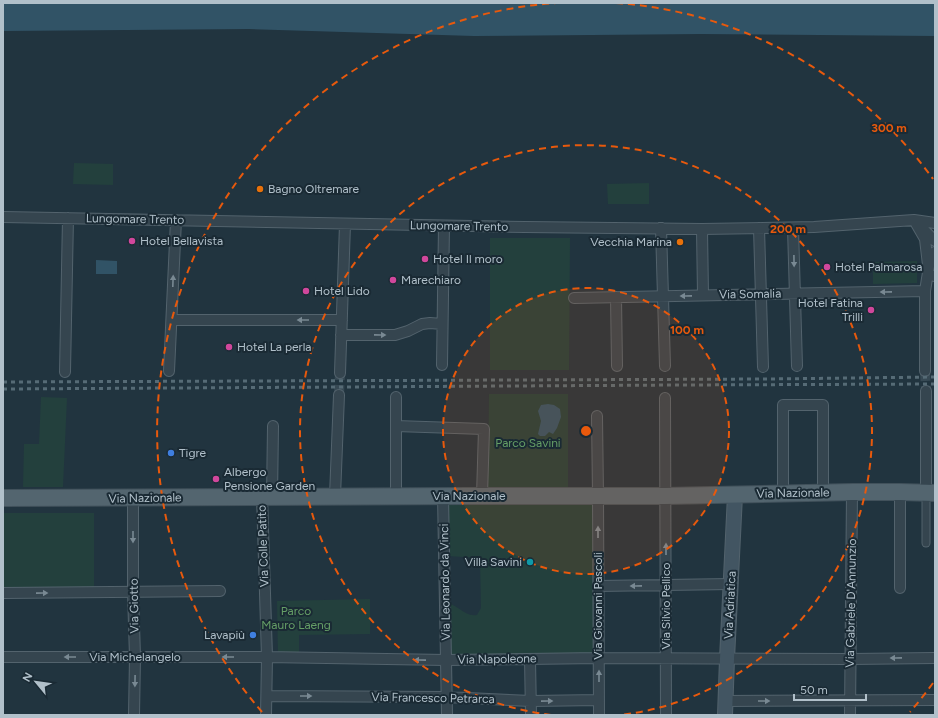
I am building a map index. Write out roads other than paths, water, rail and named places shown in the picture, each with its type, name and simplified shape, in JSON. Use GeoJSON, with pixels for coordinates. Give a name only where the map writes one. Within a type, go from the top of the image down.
{"type":"FeatureCollection","features":[{"type":"Feature","properties":{"kind":"main road","name":"Via Nazionale"},"geometry":{"type":"LineString","coordinates":[[3,498],[665,496],[823,492],[931,493]]}},
{"type":"Feature","properties":{"kind":"main road","name":"Via Adriatica"},"geometry":{"type":"LineString","coordinates":[[725,715],[735,495]]}},
{"type":"Feature","properties":{"kind":"street","name":"Lungomare Trento"},"geometry":{"type":"LineString","coordinates":[[3,217],[444,226],[702,229],[793,228],[914,220],[935,223]]}},
{"type":"Feature","properties":{"kind":"street"},"geometry":{"type":"LineString","coordinates":[[65,372],[68,218]]}},
{"type":"Feature","properties":{"kind":"street"},"geometry":{"type":"LineString","coordinates":[[170,371],[176,220]]}},
{"type":"Feature","properties":{"kind":"street"},"geometry":{"type":"LineString","coordinates":[[914,220],[935,241]]}},
{"type":"Feature","properties":{"kind":"street"},"geometry":{"type":"LineString","coordinates":[[914,220],[924,239],[932,273]]}},
{"type":"Feature","properties":{"kind":"street"},"geometry":{"type":"LineString","coordinates":[[340,373],[345,224]]}},
{"type":"Feature","properties":{"kind":"street"},"geometry":{"type":"LineString","coordinates":[[442,365],[444,226]]}},
{"type":"Feature","properties":{"kind":"street"},"geometry":{"type":"LineString","coordinates":[[661,228],[665,366]]}},
{"type":"Feature","properties":{"kind":"street"},"geometry":{"type":"LineString","coordinates":[[759,228],[763,367]]}},
{"type":"Feature","properties":{"kind":"street"},"geometry":{"type":"LineString","coordinates":[[793,228],[797,366]]}},
{"type":"Feature","properties":{"kind":"street"},"geometry":{"type":"LineString","coordinates":[[702,229],[703,295]]}},
{"type":"Feature","properties":{"kind":"street"},"geometry":{"type":"LineString","coordinates":[[925,371],[925,294],[932,273],[935,252]]}},
{"type":"Feature","properties":{"kind":"street","name":"Via Somalia"},"geometry":{"type":"LineString","coordinates":[[574,298],[761,294],[925,294]]}},
{"type":"Feature","properties":{"kind":"street"},"geometry":{"type":"LineString","coordinates":[[616,297],[617,366]]}},
{"type":"Feature","properties":{"kind":"street"},"geometry":{"type":"LineString","coordinates":[[172,320],[342,320]]}},
{"type":"Feature","properties":{"kind":"street"},"geometry":{"type":"LineString","coordinates":[[341,335],[395,335],[408,331],[422,324],[442,324]]}},
{"type":"Feature","properties":{"kind":"street"},"geometry":{"type":"LineString","coordinates":[[926,391],[931,493],[926,543]]}},
{"type":"Feature","properties":{"kind":"street"},"geometry":{"type":"LineString","coordinates":[[335,496],[339,396]]}},
{"type":"Feature","properties":{"kind":"street"},"geometry":{"type":"LineString","coordinates":[[396,397],[396,496]]}},
{"type":"Feature","properties":{"kind":"street","name":"Via Silvio Pellico"},"geometry":{"type":"LineString","coordinates":[[666,398],[666,715]]}},
{"type":"Feature","properties":{"kind":"street"},"geometry":{"type":"LineString","coordinates":[[783,494],[783,405],[823,405],[823,492]]}},
{"type":"Feature","properties":{"kind":"street","name":"Via Giovanni Pascoli"},"geometry":{"type":"LineString","coordinates":[[597,416],[599,715]]}},
{"type":"Feature","properties":{"kind":"street","name":"Via Colle Patito"},"geometry":{"type":"LineString","coordinates":[[266,715],[267,497],[273,426]]}},
{"type":"Feature","properties":{"kind":"street"},"geometry":{"type":"LineString","coordinates":[[396,426],[484,429],[482,496]]}},
{"type":"Feature","properties":{"kind":"street","name":"Via Gabriele D'Annunzio"},"geometry":{"type":"LineString","coordinates":[[850,715],[852,492]]}},
{"type":"Feature","properties":{"kind":"street"},"geometry":{"type":"LineString","coordinates":[[900,492],[900,588]]}},
{"type":"Feature","properties":{"kind":"street","name":"Via Leonardo da Vinci"},"geometry":{"type":"LineString","coordinates":[[443,496],[447,715]]}},
{"type":"Feature","properties":{"kind":"street","name":"Via Giotto"},"geometry":{"type":"LineString","coordinates":[[133,498],[135,657],[134,715]]}},
{"type":"Feature","properties":{"kind":"street"},"geometry":{"type":"LineString","coordinates":[[598,586],[731,584]]}},
{"type":"Feature","properties":{"kind":"street"},"geometry":{"type":"LineString","coordinates":[[3,593],[220,591]]}},
{"type":"Feature","properties":{"kind":"street","name":"Via Michelangelo"},"geometry":{"type":"LineString","coordinates":[[3,657],[267,657]]}},
{"type":"Feature","properties":{"kind":"street","name":"Via Napoleone"},"geometry":{"type":"LineString","coordinates":[[267,657],[446,660],[598,658],[935,658]]}},
{"type":"Feature","properties":{"kind":"street"},"geometry":{"type":"LineString","coordinates":[[530,659],[531,715]]}},
{"type":"Feature","properties":{"kind":"street","name":"Via Francesco Petrarca"},"geometry":{"type":"LineString","coordinates":[[266,696],[446,697],[531,701],[599,700]]}},
{"type":"Feature","properties":{"kind":"street"},"geometry":{"type":"LineString","coordinates":[[726,701],[935,700]]}},
{"type":"Feature","properties":{"kind":"water"},"geometry":{"type":"Polygon","coordinates":[[[3,3],[935,3],[935,36],[701,34],[474,36],[249,29],[3,31],[3,3]]]}},
{"type":"Feature","properties":{"kind":"water"},"geometry":{"type":"Polygon","coordinates":[[[96,260],[117,261],[117,274],[96,274],[96,260]]]}},
{"type":"Feature","properties":{"kind":"water"},"geometry":{"type":"Polygon","coordinates":[[[541,405],[554,405],[560,409],[561,417],[553,434],[549,432],[545,436],[540,436],[538,434],[541,421],[538,411],[541,405]]]}},
{"type":"Feature","properties":{"kind":"tunnel"},"geometry":{"type":"LineString","coordinates":[[925,371],[926,391]]}},
{"type":"Feature","properties":{"kind":"tunnel"},"geometry":{"type":"LineString","coordinates":[[339,395],[340,373]]}},
{"type":"Feature","properties":{"kind":"railway"},"geometry":{"type":"LineString","coordinates":[[3,382],[935,377]]}},
{"type":"Feature","properties":{"kind":"railway"},"geometry":{"type":"LineString","coordinates":[[3,389],[935,384]]}},
{"type":"Feature","properties":{"kind":"place","name":"Bagno Oltremare"},"geometry":{"type":"Point","coordinates":[260,189]}},
{"type":"Feature","properties":{"kind":"place","name":"Hotel Bellavista"},"geometry":{"type":"Point","coordinates":[132,241]}},
{"type":"Feature","properties":{"kind":"place","name":"Vecchia Marina"},"geometry":{"type":"Point","coordinates":[680,242]}},
{"type":"Feature","properties":{"kind":"place","name":"Hotel Il moro"},"geometry":{"type":"Point","coordinates":[425,259]}},
{"type":"Feature","properties":{"kind":"place","name":"Hotel Palmarosa"},"geometry":{"type":"Point","coordinates":[827,267]}},
{"type":"Feature","properties":{"kind":"place","name":"Marechiaro"},"geometry":{"type":"Point","coordinates":[393,280]}},
{"type":"Feature","properties":{"kind":"place","name":"Hotel Lido"},"geometry":{"type":"Point","coordinates":[306,291]}},
{"type":"Feature","properties":{"kind":"place","name":"Hotel Fatina Trilli"},"geometry":{"type":"Point","coordinates":[871,310]}},
{"type":"Feature","properties":{"kind":"place","name":"Hotel La perla"},"geometry":{"type":"Point","coordinates":[229,347]}},
{"type":"Feature","properties":{"kind":"place","name":"Tigre"},"geometry":{"type":"Point","coordinates":[171,453]}},
{"type":"Feature","properties":{"kind":"place","name":"Albergo Pensione Garden"},"geometry":{"type":"Point","coordinates":[216,479]}},
{"type":"Feature","properties":{"kind":"place","name":"Villa Savini"},"geometry":{"type":"Point","coordinates":[530,562]}},
{"type":"Feature","properties":{"kind":"place","name":"Lavapiù"},"geometry":{"type":"Point","coordinates":[253,635]}},
{"type":"Feature","properties":{"kind":"park label","name":"Parco Savini"},"geometry":{"type":"Point","coordinates":[528,443]}},
{"type":"Feature","properties":{"kind":"park label","name":"Parco Mauro Laeng"},"geometry":{"type":"Point","coordinates":[296,618]}}]}
